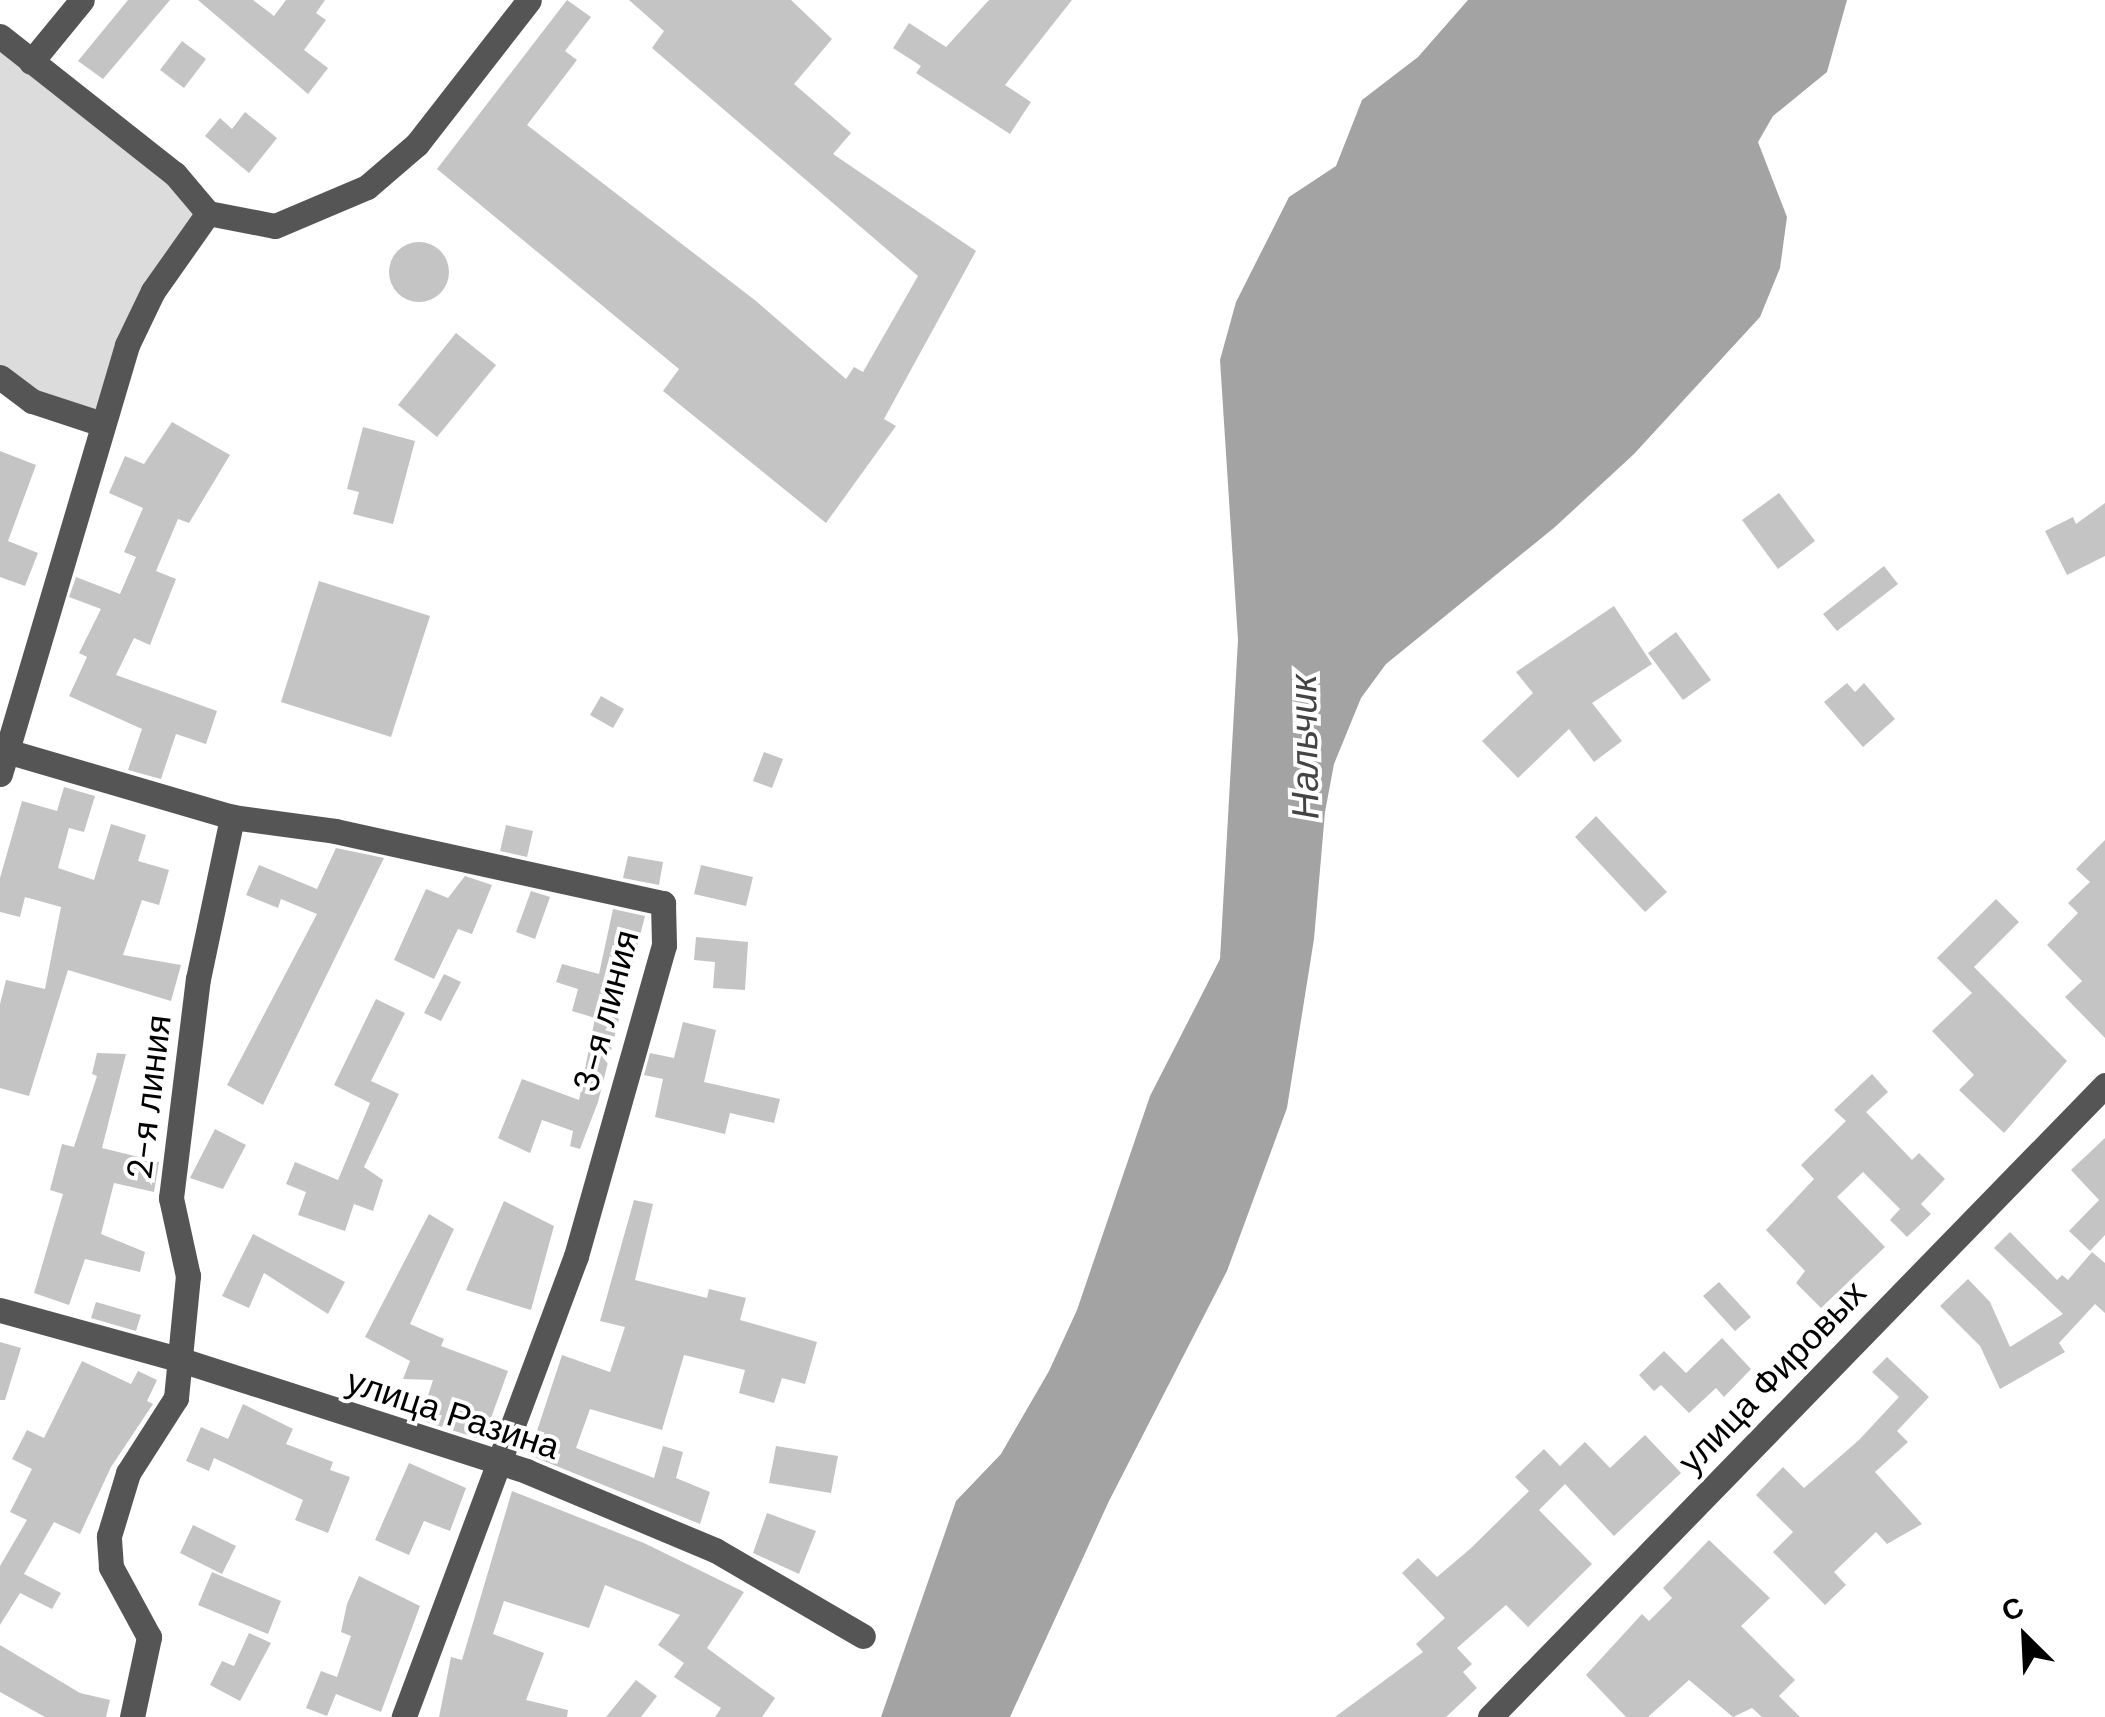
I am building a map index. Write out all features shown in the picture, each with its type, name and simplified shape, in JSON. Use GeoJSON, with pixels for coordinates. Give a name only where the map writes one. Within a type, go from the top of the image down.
{"type":"FeatureCollection","features":[{"type":"Feature","properties":{"kind":"street"},"geometry":{"type":"LineString","coordinates":[[31,62],[82,0]]}},
{"type":"Feature","properties":{"kind":"street"},"geometry":{"type":"LineString","coordinates":[[0,36],[175,174],[208,213],[275,226],[367,188],[417,144],[529,0]]}},
{"type":"Feature","properties":{"kind":"street"},"geometry":{"type":"LineString","coordinates":[[2,758],[100,423],[138,319],[208,213]]}},
{"type":"Feature","properties":{"kind":"street"},"geometry":{"type":"LineString","coordinates":[[0,377],[32,401],[100,423]]}},
{"type":"Feature","properties":{"kind":"street","name":"3-я линия"},"geometry":{"type":"LineString","coordinates":[[2,758],[232,816],[335,830],[663,903],[664,945],[576,1256],[404,1717]]}},
{"type":"Feature","properties":{"kind":"street","name":"2-я линия"},"geometry":{"type":"LineString","coordinates":[[132,1717],[149,1637],[111,1567],[108,1536],[128,1472],[176,1398],[188,1276],[171,1198],[198,979],[232,816]]}},
{"type":"Feature","properties":{"kind":"street","name":"улица Фировых"},"geometry":{"type":"LineString","coordinates":[[1490,1717],[2105,1086]]}},
{"type":"Feature","properties":{"kind":"street","name":"улица Разина"},"geometry":{"type":"LineString","coordinates":[[0,1310],[178,1359],[498,1463],[700,1544],[862,1636]]}},
{"type":"Feature","properties":{"kind":"shaded area"},"geometry":{"type":"Polygon","coordinates":[[[0,36],[208,213],[175,262],[99,423],[0,377],[0,36]]]}},
{"type":"Feature","properties":{"kind":"water","name":"Нальчик"},"geometry":{"type":"Polygon","coordinates":[[[1468,0],[1847,0],[1827,72],[1773,116],[1758,142],[1787,217],[1780,268],[1760,317],[1634,454],[1555,527],[1386,664],[1361,698],[1334,764],[1325,812],[1314,939],[1287,1108],[1227,1271],[1109,1501],[1010,1717],[881,1717],[956,1501],[1001,1454],[1049,1371],[1077,1310],[1150,1096],[1220,959],[1238,640],[1220,360],[1236,302],[1289,197],[1336,166],[1362,100],[1418,57],[1468,0]]]}},
{"type":"Feature","properties":{"kind":"building"},"geometry":{"type":"Polygon","coordinates":[[[128,0],[170,0],[103,79],[78,61],[128,0]]]}},
{"type":"Feature","properties":{"kind":"building"},"geometry":{"type":"Polygon","coordinates":[[[198,0],[253,0],[274,16],[286,0],[325,0],[316,13],[326,20],[304,50],[328,68],[308,94],[198,0]]]}},
{"type":"Feature","properties":{"kind":"building"},"geometry":{"type":"Polygon","coordinates":[[[567,0],[591,17],[565,51],[577,60],[527,125],[756,301],[846,379],[854,367],[863,372],[918,276],[652,48],[664,31],[629,0],[791,0],[832,39],[794,84],[851,133],[833,154],[976,251],[884,419],[896,426],[826,523],[663,391],[679,369],[437,169],[567,0]]]}},
{"type":"Feature","properties":{"kind":"building"},"geometry":{"type":"Polygon","coordinates":[[[989,0],[1072,0],[1005,85],[1031,102],[1010,134],[916,73],[921,66],[893,48],[909,23],[946,47],[989,0]]]}},
{"type":"Feature","properties":{"kind":"building"},"geometry":{"type":"Polygon","coordinates":[[[182,41],[206,59],[184,88],[160,70],[182,41]]]}},
{"type":"Feature","properties":{"kind":"building"},"geometry":{"type":"Polygon","coordinates":[[[245,112],[277,138],[249,173],[205,136],[220,118],[232,129],[245,112]]]}},
{"type":"Feature","properties":{"kind":"building"},"geometry":{"type":"Polygon","coordinates":[[[419,242],[440,251],[449,272],[440,293],[419,302],[398,293],[389,272],[398,251],[419,242]]]}},
{"type":"Feature","properties":{"kind":"building"},"geometry":{"type":"Polygon","coordinates":[[[456,333],[496,365],[437,437],[398,405],[456,333]]]}},
{"type":"Feature","properties":{"kind":"building"},"geometry":{"type":"Polygon","coordinates":[[[172,422],[230,455],[189,523],[178,519],[156,571],[176,579],[150,645],[134,638],[116,675],[217,711],[206,744],[176,734],[161,779],[128,770],[142,729],[69,696],[87,657],[79,653],[101,609],[69,597],[76,577],[120,594],[136,557],[124,552],[143,508],[109,493],[125,456],[144,464],[172,422]]]}},
{"type":"Feature","properties":{"kind":"building"},"geometry":{"type":"Polygon","coordinates":[[[363,427],[415,441],[393,524],[353,514],[359,492],[347,489],[363,427]]]}},
{"type":"Feature","properties":{"kind":"building"},"geometry":{"type":"Polygon","coordinates":[[[0,451],[36,465],[8,541],[38,553],[25,586],[0,577],[0,451]]]}},
{"type":"Feature","properties":{"kind":"building"},"geometry":{"type":"Polygon","coordinates":[[[1779,493],[1815,541],[1778,569],[1742,520],[1779,493]]]}},
{"type":"Feature","properties":{"kind":"building"},"geometry":{"type":"Polygon","coordinates":[[[2105,503],[2105,556],[2067,575],[2045,531],[2073,517],[2076,524],[2105,503]]]}},
{"type":"Feature","properties":{"kind":"building"},"geometry":{"type":"Polygon","coordinates":[[[1884,566],[1898,584],[1837,631],[1823,614],[1884,566]]]}},
{"type":"Feature","properties":{"kind":"building"},"geometry":{"type":"Polygon","coordinates":[[[319,581],[430,616],[391,737],[281,702],[319,581]]]}},
{"type":"Feature","properties":{"kind":"building"},"geometry":{"type":"Polygon","coordinates":[[[1614,606],[1652,664],[1592,703],[1622,741],[1594,762],[1569,729],[1518,778],[1482,741],[1533,693],[1516,672],[1614,606]]]}},
{"type":"Feature","properties":{"kind":"building"},"geometry":{"type":"Polygon","coordinates":[[[1676,632],[1711,680],[1683,700],[1648,653],[1676,632]]]}},
{"type":"Feature","properties":{"kind":"building"},"geometry":{"type":"Polygon","coordinates":[[[1847,683],[1855,692],[1864,683],[1895,719],[1863,747],[1824,702],[1847,683]]]}},
{"type":"Feature","properties":{"kind":"building"},"geometry":{"type":"Polygon","coordinates":[[[601,696],[624,709],[613,728],[590,715],[601,696]]]}},
{"type":"Feature","properties":{"kind":"building"},"geometry":{"type":"Polygon","coordinates":[[[764,752],[783,759],[772,788],[753,781],[764,752]]]}},
{"type":"Feature","properties":{"kind":"building"},"geometry":{"type":"Polygon","coordinates":[[[64,787],[95,796],[84,832],[69,828],[58,868],[94,880],[111,824],[146,835],[138,861],[169,870],[159,905],[142,900],[123,955],[181,965],[171,1001],[68,970],[29,1096],[0,1088],[0,1004],[6,980],[45,989],[61,907],[25,897],[20,917],[0,912],[0,878],[22,801],[57,811],[64,787]]]}},
{"type":"Feature","properties":{"kind":"building"},"geometry":{"type":"Polygon","coordinates":[[[1596,816],[1667,892],[1645,912],[1575,837],[1596,816]]]}},
{"type":"Feature","properties":{"kind":"building"},"geometry":{"type":"Polygon","coordinates":[[[506,825],[533,831],[527,857],[500,851],[506,825]]]}},
{"type":"Feature","properties":{"kind":"building"},"geometry":{"type":"Polygon","coordinates":[[[2105,840],[2105,1038],[2065,997],[2082,981],[2047,945],[2078,913],[2068,903],[2090,882],[2076,869],[2105,840]]]}},
{"type":"Feature","properties":{"kind":"building"},"geometry":{"type":"Polygon","coordinates":[[[336,848],[384,858],[263,1105],[227,1085],[317,914],[281,899],[278,908],[246,895],[259,865],[317,889],[336,848]]]}},
{"type":"Feature","properties":{"kind":"building"},"geometry":{"type":"Polygon","coordinates":[[[628,856],[663,862],[659,885],[623,878],[628,856]]]}},
{"type":"Feature","properties":{"kind":"building"},"geometry":{"type":"Polygon","coordinates":[[[701,865],[753,877],[746,906],[694,894],[701,865]]]}},
{"type":"Feature","properties":{"kind":"building"},"geometry":{"type":"Polygon","coordinates":[[[465,876],[492,885],[472,934],[458,929],[434,979],[394,960],[426,889],[448,898],[465,876]]]}},
{"type":"Feature","properties":{"kind":"building"},"geometry":{"type":"Polygon","coordinates":[[[531,891],[550,897],[535,939],[516,932],[531,891]]]}},
{"type":"Feature","properties":{"kind":"building"},"geometry":{"type":"Polygon","coordinates":[[[1996,899],[2019,922],[1974,967],[2067,1061],[2004,1133],[1959,1090],[1974,1075],[1932,1031],[1972,993],[1937,958],[1996,899]]]}},
{"type":"Feature","properties":{"kind":"building"},"geometry":{"type":"Polygon","coordinates":[[[613,909],[645,916],[598,1102],[580,1149],[570,1146],[573,1131],[542,1120],[530,1153],[498,1138],[522,1079],[579,1100],[595,1018],[572,1011],[578,989],[556,982],[562,964],[599,974],[613,909]]]}},
{"type":"Feature","properties":{"kind":"building"},"geometry":{"type":"Polygon","coordinates":[[[696,937],[748,942],[745,990],[713,988],[715,962],[694,960],[696,937]]]}},
{"type":"Feature","properties":{"kind":"building"},"geometry":{"type":"Polygon","coordinates":[[[444,974],[461,982],[441,1021],[424,1013],[444,974]]]}},
{"type":"Feature","properties":{"kind":"building"},"geometry":{"type":"Polygon","coordinates":[[[376,999],[405,1013],[371,1081],[399,1094],[364,1167],[383,1180],[373,1211],[354,1204],[345,1231],[298,1215],[306,1192],[286,1184],[295,1162],[338,1180],[370,1103],[334,1085],[376,999]]]}},
{"type":"Feature","properties":{"kind":"building"},"geometry":{"type":"Polygon","coordinates":[[[683,1022],[716,1030],[704,1082],[780,1099],[774,1123],[730,1113],[725,1134],[655,1117],[663,1079],[644,1075],[650,1053],[674,1058],[683,1022]]]}},
{"type":"Feature","properties":{"kind":"building"},"geometry":{"type":"Polygon","coordinates":[[[97,1053],[126,1054],[102,1148],[159,1162],[154,1192],[114,1183],[101,1234],[145,1252],[140,1272],[85,1259],[69,1305],[34,1293],[63,1194],[50,1190],[62,1144],[74,1147],[97,1076],[92,1074],[97,1053]]]}},
{"type":"Feature","properties":{"kind":"building"},"geometry":{"type":"Polygon","coordinates":[[[1872,1074],[1888,1092],[1866,1112],[1912,1160],[1919,1153],[1945,1179],[1921,1204],[1931,1214],[1907,1237],[1890,1220],[1900,1209],[1863,1172],[1837,1197],[1885,1247],[1821,1308],[1796,1283],[1805,1271],[1766,1230],[1814,1179],[1801,1165],[1846,1121],[1834,1110],[1872,1074]]]}},
{"type":"Feature","properties":{"kind":"building"},"geometry":{"type":"Polygon","coordinates":[[[215,1129],[246,1145],[223,1189],[190,1178],[215,1129]]]}},
{"type":"Feature","properties":{"kind":"building"},"geometry":{"type":"Polygon","coordinates":[[[2105,1138],[2105,1235],[2090,1251],[2069,1231],[2099,1200],[2071,1170],[2105,1138]]]}},
{"type":"Feature","properties":{"kind":"building"},"geometry":{"type":"Polygon","coordinates":[[[634,1200],[653,1204],[635,1280],[707,1298],[709,1289],[746,1298],[740,1320],[817,1342],[805,1384],[782,1378],[774,1403],[739,1393],[745,1370],[684,1355],[662,1430],[590,1409],[576,1448],[654,1478],[663,1446],[683,1452],[676,1478],[710,1492],[700,1524],[529,1455],[562,1355],[610,1372],[625,1327],[600,1321],[634,1200]]]}},
{"type":"Feature","properties":{"kind":"building"},"geometry":{"type":"Polygon","coordinates":[[[504,1201],[554,1226],[531,1310],[466,1290],[504,1201]]]}},
{"type":"Feature","properties":{"kind":"building"},"geometry":{"type":"Polygon","coordinates":[[[429,1214],[454,1229],[410,1324],[444,1339],[441,1346],[508,1371],[483,1440],[420,1420],[433,1380],[403,1379],[410,1361],[365,1337],[429,1214]]]}},
{"type":"Feature","properties":{"kind":"building"},"geometry":{"type":"Polygon","coordinates":[[[2010,1232],[2057,1280],[2062,1275],[2068,1280],[2092,1252],[2105,1263],[2105,1313],[2095,1304],[2059,1343],[2065,1352],[2000,1389],[1980,1346],[1940,1306],[1968,1279],[1990,1302],[2010,1347],[2063,1314],[1994,1248],[2010,1232]]]}},
{"type":"Feature","properties":{"kind":"building"},"geometry":{"type":"Polygon","coordinates":[[[253,1234],[345,1282],[328,1314],[264,1273],[249,1308],[222,1296],[253,1234]]]}},
{"type":"Feature","properties":{"kind":"building"},"geometry":{"type":"Polygon","coordinates":[[[1719,1282],[1751,1317],[1735,1331],[1703,1296],[1719,1282]]]}},
{"type":"Feature","properties":{"kind":"building"},"geometry":{"type":"Polygon","coordinates":[[[96,1302],[141,1315],[136,1331],[91,1318],[96,1302]]]}},
{"type":"Feature","properties":{"kind":"building"},"geometry":{"type":"Polygon","coordinates":[[[1722,1338],[1751,1369],[1724,1397],[1716,1388],[1689,1413],[1661,1385],[1654,1391],[1639,1375],[1664,1351],[1686,1373],[1722,1338]]]}},
{"type":"Feature","properties":{"kind":"building"},"geometry":{"type":"Polygon","coordinates":[[[0,1342],[21,1348],[5,1400],[0,1400],[0,1342]]]}},
{"type":"Feature","properties":{"kind":"building"},"geometry":{"type":"Polygon","coordinates":[[[1887,1357],[1929,1397],[1897,1431],[1908,1442],[1875,1472],[1922,1524],[1887,1544],[1876,1532],[1834,1572],[1846,1585],[1825,1605],[1773,1552],[1793,1532],[1756,1495],[1783,1467],[1804,1488],[1859,1440],[1899,1397],[1872,1372],[1887,1357]]]}},
{"type":"Feature","properties":{"kind":"building"},"geometry":{"type":"Polygon","coordinates":[[[82,1361],[131,1384],[138,1371],[157,1380],[147,1401],[153,1404],[111,1467],[80,1534],[54,1522],[24,1574],[61,1593],[52,1609],[20,1593],[0,1625],[0,1566],[27,1520],[10,1512],[32,1469],[12,1459],[27,1430],[44,1438],[82,1361]]]}},
{"type":"Feature","properties":{"kind":"building"},"geometry":{"type":"Polygon","coordinates":[[[243,1404],[293,1429],[286,1444],[333,1462],[330,1470],[350,1477],[328,1533],[295,1520],[303,1500],[214,1458],[209,1471],[186,1461],[201,1427],[228,1439],[243,1404]]]}},
{"type":"Feature","properties":{"kind":"building"},"geometry":{"type":"Polygon","coordinates":[[[1645,1435],[1681,1473],[1614,1536],[1565,1484],[1539,1510],[1592,1564],[1528,1627],[1506,1605],[1457,1648],[1472,1664],[1463,1672],[1477,1688],[1446,1717],[1335,1717],[1423,1652],[1416,1644],[1445,1618],[1402,1573],[1418,1558],[1437,1577],[1470,1549],[1529,1491],[1515,1477],[1544,1449],[1560,1466],[1585,1442],[1610,1468],[1645,1435]]]}},
{"type":"Feature","properties":{"kind":"building"},"geometry":{"type":"Polygon","coordinates":[[[776,1446],[838,1456],[831,1493],[769,1483],[776,1446]]]}},
{"type":"Feature","properties":{"kind":"building"},"geometry":{"type":"Polygon","coordinates":[[[409,1463],[466,1488],[450,1531],[424,1521],[409,1555],[375,1540],[409,1463]]]}},
{"type":"Feature","properties":{"kind":"building"},"geometry":{"type":"Polygon","coordinates":[[[512,1491],[644,1543],[744,1592],[707,1648],[775,1698],[762,1717],[715,1717],[721,1708],[674,1677],[684,1663],[658,1645],[680,1615],[605,1585],[589,1628],[504,1601],[493,1634],[544,1653],[526,1700],[568,1710],[567,1717],[439,1717],[451,1657],[462,1660],[512,1491]]]}},
{"type":"Feature","properties":{"kind":"building"},"geometry":{"type":"Polygon","coordinates":[[[767,1513],[816,1531],[799,1574],[753,1553],[767,1513]]]}},
{"type":"Feature","properties":{"kind":"building"},"geometry":{"type":"Polygon","coordinates":[[[193,1525],[236,1546],[222,1574],[180,1553],[193,1525]]]}},
{"type":"Feature","properties":{"kind":"building"},"geometry":{"type":"Polygon","coordinates":[[[1709,1540],[1770,1598],[1741,1626],[1795,1680],[1779,1696],[1800,1717],[1762,1717],[1752,1708],[1733,1717],[1689,1680],[1648,1717],[1626,1717],[1586,1675],[1642,1614],[1649,1621],[1672,1598],[1663,1588],[1709,1540]]]}},
{"type":"Feature","properties":{"kind":"building"},"geometry":{"type":"Polygon","coordinates":[[[212,1572],[281,1601],[268,1634],[198,1605],[212,1572]]]}},
{"type":"Feature","properties":{"kind":"building"},"geometry":{"type":"Polygon","coordinates":[[[359,1576],[420,1606],[381,1712],[336,1694],[327,1716],[306,1708],[321,1671],[337,1677],[351,1636],[341,1632],[347,1604],[359,1576]]]}},
{"type":"Feature","properties":{"kind":"building"},"geometry":{"type":"Polygon","coordinates":[[[249,1633],[271,1643],[240,1701],[210,1685],[222,1661],[234,1666],[249,1633]]]}},
{"type":"Feature","properties":{"kind":"building"},"geometry":{"type":"Polygon","coordinates":[[[0,1645],[80,1693],[110,1700],[106,1717],[45,1717],[0,1692],[0,1645]]]}},
{"type":"Feature","properties":{"kind":"building"},"geometry":{"type":"Polygon","coordinates":[[[636,1680],[657,1696],[641,1717],[606,1717],[636,1680]]]}}]}
